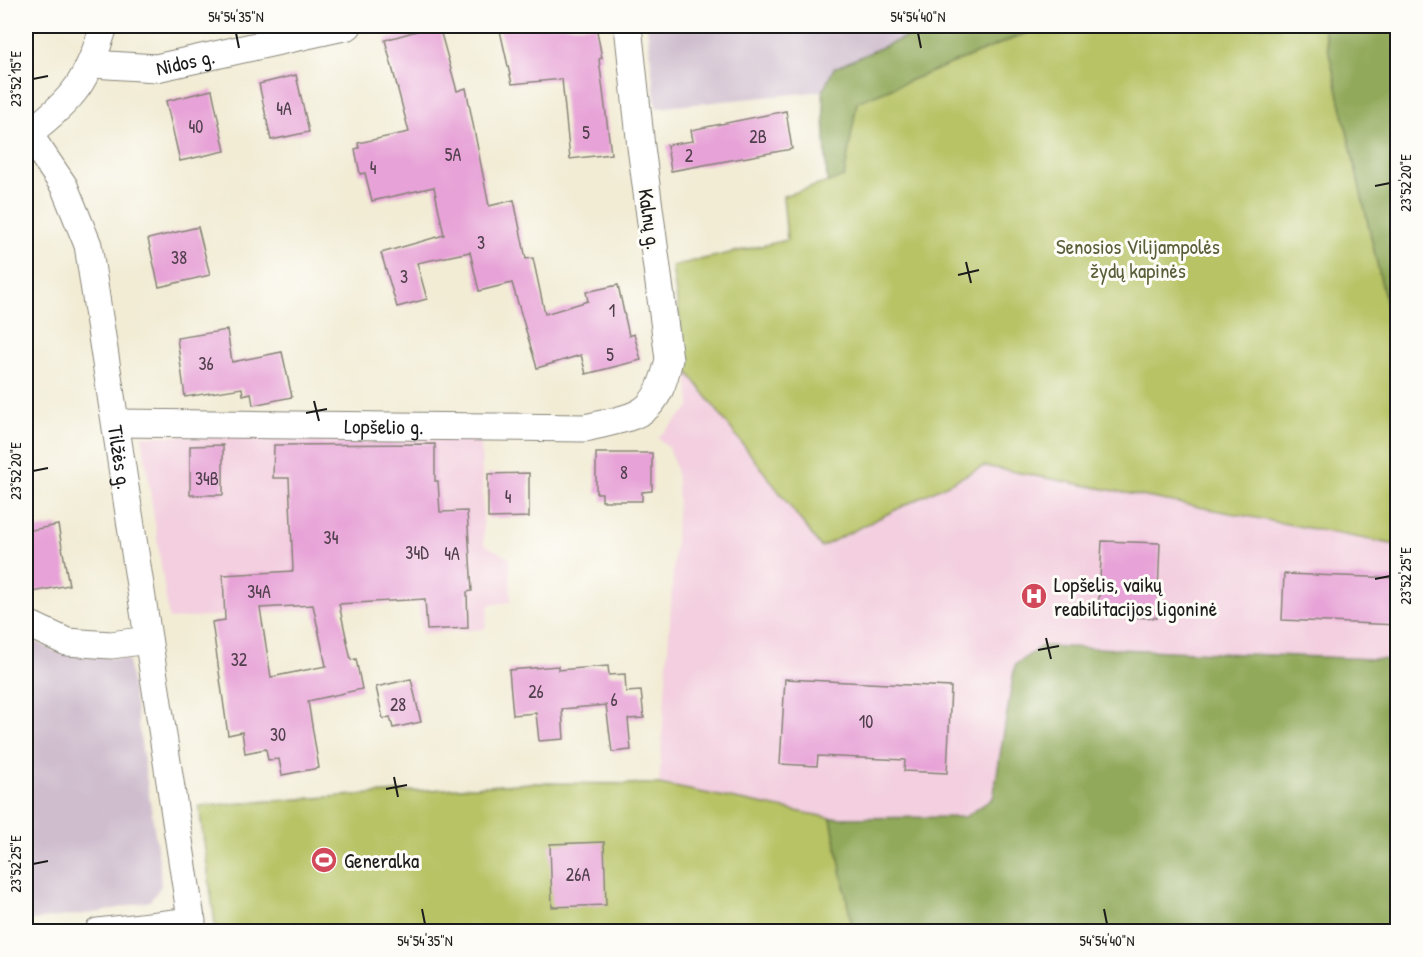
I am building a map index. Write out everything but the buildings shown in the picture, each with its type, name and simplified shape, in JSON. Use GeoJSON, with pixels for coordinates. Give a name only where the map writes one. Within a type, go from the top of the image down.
{"type":"FeatureCollection","features":[{"type":"Feature","properties":{"kind":"street","name":"Tilžės g."},"geometry":{"type":"LineString","coordinates":[[104,26],[92,64],[75,93],[58,111],[27,131],[64,186],[88,245],[192,926]]}},
{"type":"Feature","properties":{"kind":"street","name":"Nidos g."},"geometry":{"type":"LineString","coordinates":[[92,64],[156,68],[348,26]]}},
{"type":"Feature","properties":{"kind":"street","name":"Kalnų g."},"geometry":{"type":"LineString","coordinates":[[628,26],[640,147],[669,359],[663,386],[649,408]]}},
{"type":"Feature","properties":{"kind":"street","name":"Lopšelio g."},"geometry":{"type":"LineString","coordinates":[[116,423],[585,428],[627,418],[649,408]]}},
{"type":"Feature","properties":{"kind":"street"},"geometry":{"type":"LineString","coordinates":[[26,624],[67,642],[111,645],[148,640]]}},
{"type":"Feature","properties":{"kind":"street"},"geometry":{"type":"LineString","coordinates":[[98,932],[192,926]]}},
{"type":"Feature","properties":{"kind":"shaded area"},"geometry":{"type":"Polygon","coordinates":[[[647,26],[931,26],[834,68],[823,91],[656,108],[647,26]]]}},
{"type":"Feature","properties":{"kind":"shaded area","name":"Lopšelis, vaikų reabilitacijos ligoninė"},"geometry":{"type":"Polygon","coordinates":[[[687,371],[821,547],[984,466],[1397,545],[1397,660],[1042,646],[1015,665],[993,798],[965,817],[831,818],[659,784],[678,500],[676,469],[669,448],[658,438],[690,407],[687,371]]]}},
{"type":"Feature","properties":{"kind":"shaded area"},"geometry":{"type":"Polygon","coordinates":[[[142,436],[481,437],[484,544],[509,558],[511,602],[489,605],[485,629],[422,634],[418,603],[169,619],[142,436]]]}},
{"type":"Feature","properties":{"kind":"shaded area"},"geometry":{"type":"Polygon","coordinates":[[[26,637],[62,654],[128,659],[160,866],[161,886],[150,901],[101,912],[26,921],[26,637]]]}},
{"type":"Feature","properties":{"kind":"green space"},"geometry":{"type":"Polygon","coordinates":[[[931,26],[1044,26],[857,102],[844,177],[827,182],[823,91],[834,68],[931,26]]]}},
{"type":"Feature","properties":{"kind":"green space","name":"Senosios Vilijampolės žydų kapinės"},"geometry":{"type":"Polygon","coordinates":[[[1044,26],[1323,26],[1397,351],[1397,545],[984,466],[821,547],[687,371],[672,266],[787,240],[783,196],[844,177],[857,102],[1044,26]]]}},
{"type":"Feature","properties":{"kind":"green space"},"geometry":{"type":"Polygon","coordinates":[[[1323,26],[1397,26],[1397,351],[1323,26]]]}},
{"type":"Feature","properties":{"kind":"green space"},"geometry":{"type":"Polygon","coordinates":[[[1042,646],[1397,660],[1397,931],[853,931],[831,818],[965,817],[993,798],[1015,665],[1042,646]]]}},
{"type":"Feature","properties":{"kind":"green space"},"geometry":{"type":"Polygon","coordinates":[[[532,783],[659,784],[831,818],[853,931],[216,931],[199,806],[532,783]]]}},
{"type":"Feature","properties":{"kind":"place","name":"Lopšelis, vaikų reabilitacijos ligoninė"},"geometry":{"type":"Point","coordinates":[1034,596]}},
{"type":"Feature","properties":{"kind":"place","name":"Generalka"},"geometry":{"type":"Point","coordinates":[324,860]}}]}
